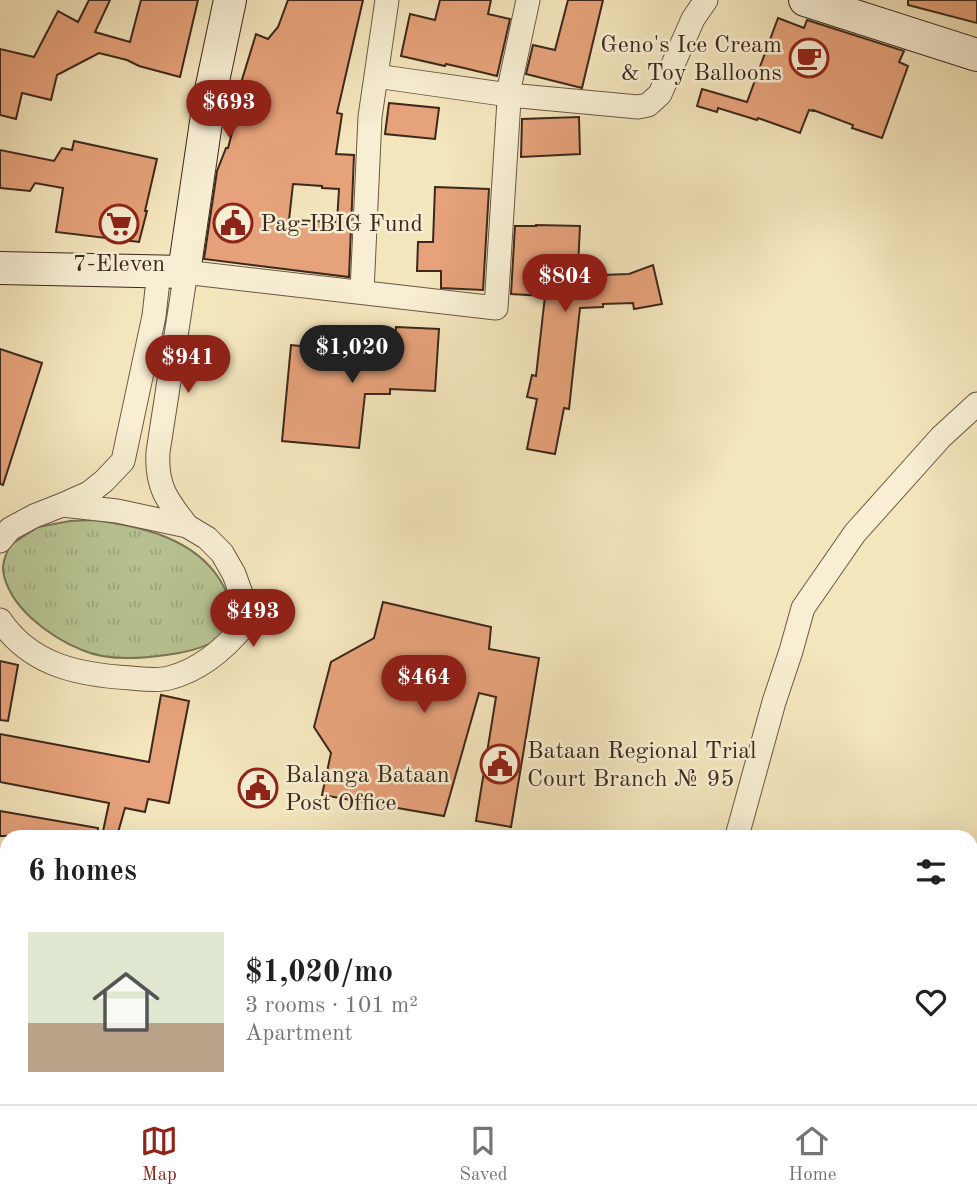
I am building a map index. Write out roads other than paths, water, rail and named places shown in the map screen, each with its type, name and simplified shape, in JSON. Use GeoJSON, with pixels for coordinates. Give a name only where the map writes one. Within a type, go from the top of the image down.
{"type":"FeatureCollection","features":[{"type":"Feature","properties":{"kind":"street"},"geometry":{"type":"LineString","coordinates":[[0,541],[10,529],[34,516],[89,493],[123,461],[154,316],[171,272],[230,0]]}},
{"type":"Feature","properties":{"kind":"street"},"geometry":{"type":"LineString","coordinates":[[362,292],[370,117],[387,0]]}},
{"type":"Feature","properties":{"kind":"street"},"geometry":{"type":"LineString","coordinates":[[0,268],[171,272],[496,308],[510,84],[528,0]]}},
{"type":"Feature","properties":{"kind":"street"},"geometry":{"type":"LineString","coordinates":[[376,76],[509,95],[648,106],[660,94],[693,19],[706,0]]}},
{"type":"Feature","properties":{"kind":"street"},"geometry":{"type":"LineString","coordinates":[[805,0],[977,55]]}},
{"type":"Feature","properties":{"kind":"street"},"geometry":{"type":"LineString","coordinates":[[171,272],[184,284],[157,473],[167,498],[187,526]]}},
{"type":"Feature","properties":{"kind":"street"},"geometry":{"type":"LineString","coordinates":[[739,830],[803,608],[855,533],[941,437],[977,404]]}},
{"type":"Feature","properties":{"kind":"street"},"geometry":{"type":"LineString","coordinates":[[1,625],[24,646],[55,665],[111,677],[167,679],[210,659],[232,640],[246,623],[245,604],[234,574],[222,553],[207,538],[187,526],[127,512],[62,505]]}},
{"type":"Feature","properties":{"kind":"place","name":"Geno's Ice Cream & Toy Balloons"},"geometry":{"type":"Point","coordinates":[809,58]}},
{"type":"Feature","properties":{"kind":"place","name":"Pag-IBIG Fund"},"geometry":{"type":"Point","coordinates":[233,223]}},
{"type":"Feature","properties":{"kind":"place","name":"7-Eleven"},"geometry":{"type":"Point","coordinates":[119,224]}},
{"type":"Feature","properties":{"kind":"place","name":"Bataan Regional Trial Court Branch № 95"},"geometry":{"type":"Point","coordinates":[500,764]}},
{"type":"Feature","properties":{"kind":"place","name":"Balanga Bataan Post Office"},"geometry":{"type":"Point","coordinates":[258,788]}}]}
